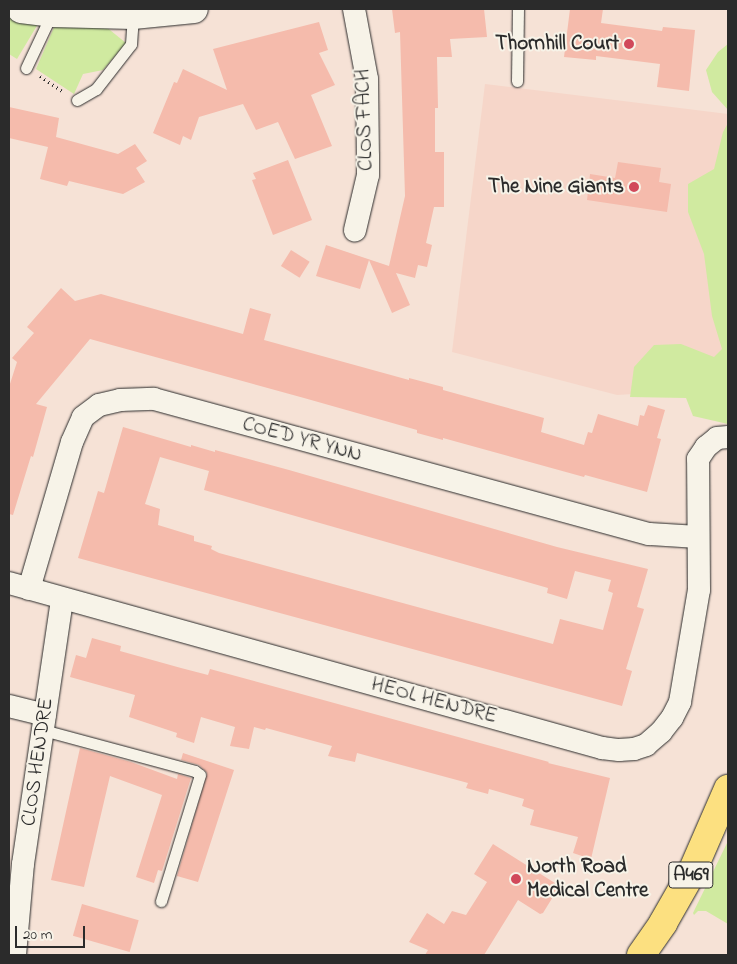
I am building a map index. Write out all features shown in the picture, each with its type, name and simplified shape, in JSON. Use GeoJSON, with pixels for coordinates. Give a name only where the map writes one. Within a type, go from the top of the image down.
{"type":"FeatureCollection","features":[{"type":"Feature","properties":{"kind":"main road","name":"A469"},"geometry":{"type":"LineString","coordinates":[[642,955],[691,874],[728,788]]}},
{"type":"Feature","properties":{"kind":"street"},"geometry":{"type":"LineString","coordinates":[[21,9],[52,13],[133,15],[194,9]]}},
{"type":"Feature","properties":{"kind":"street","name":"CLOS FACH"},"geometry":{"type":"LineString","coordinates":[[354,9],[367,79],[368,156],[368,175],[355,230]]}},
{"type":"Feature","properties":{"kind":"street","name":"COED YR YNN"},"geometry":{"type":"LineString","coordinates":[[19,586],[72,442],[83,418],[100,405],[120,400],[154,399],[649,534],[698,537]]}},
{"type":"Feature","properties":{"kind":"street","name":"HEOL HENDRE"},"geometry":{"type":"LineString","coordinates":[[19,586],[602,748],[626,749],[646,745],[661,732],[672,718],[680,702],[699,590],[698,459],[706,447],[717,438],[728,437]]}},
{"type":"Feature","properties":{"kind":"street","name":"CLOS HENDRE"},"geometry":{"type":"LineString","coordinates":[[15,955],[23,864],[62,599]]}},
{"type":"Feature","properties":{"kind":"street"},"geometry":{"type":"LineString","coordinates":[[9,706],[44,722]]}},
{"type":"Feature","properties":{"kind":"lane"},"geometry":{"type":"LineString","coordinates":[[517,81],[518,9]]}},
{"type":"Feature","properties":{"kind":"lane"},"geometry":{"type":"LineString","coordinates":[[26,68],[52,13]]}},
{"type":"Feature","properties":{"kind":"lane"},"geometry":{"type":"LineString","coordinates":[[77,100],[96,89],[131,44],[133,15]]}},
{"type":"Feature","properties":{"kind":"lane"},"geometry":{"type":"LineString","coordinates":[[44,722],[195,771],[200,775],[161,901]]}},
{"type":"Feature","properties":{"kind":"path"},"geometry":{"type":"LineString","coordinates":[[26,68],[77,100]]}},
{"type":"Feature","properties":{"kind":"shaded area"},"geometry":{"type":"Polygon","coordinates":[[[485,84],[728,114],[728,384],[682,391],[617,395],[452,352],[485,84]]]}},
{"type":"Feature","properties":{"kind":"green space"},"geometry":{"type":"Polygon","coordinates":[[[9,18],[38,24],[17,59],[9,54],[9,18]]]}},
{"type":"Feature","properties":{"kind":"green space"},"geometry":{"type":"Polygon","coordinates":[[[55,25],[105,26],[126,43],[103,70],[83,74],[74,94],[36,69],[55,25]]]}},
{"type":"Feature","properties":{"kind":"green space"},"geometry":{"type":"Polygon","coordinates":[[[728,44],[728,110],[712,92],[706,70],[718,52],[728,44]]]}},
{"type":"Feature","properties":{"kind":"green space"},"geometry":{"type":"Polygon","coordinates":[[[728,123],[728,424],[693,416],[686,398],[630,397],[634,367],[654,345],[681,344],[714,357],[722,349],[712,316],[704,254],[688,212],[688,184],[714,169],[723,132],[728,123]]]}},
{"type":"Feature","properties":{"kind":"green space"},"geometry":{"type":"Polygon","coordinates":[[[728,841],[728,924],[706,911],[698,911],[694,915],[693,913],[728,841]]]}},
{"type":"Feature","properties":{"kind":"building"},"geometry":{"type":"Polygon","coordinates":[[[392,9],[484,9],[487,37],[450,39],[452,57],[437,57],[438,108],[435,108],[435,152],[444,152],[444,207],[434,207],[426,243],[432,245],[427,267],[418,265],[415,278],[396,273],[410,305],[392,313],[369,260],[360,289],[316,276],[326,245],[389,266],[405,196],[400,32],[395,33],[392,9]]]}},
{"type":"Feature","properties":{"kind":"building","name":"Thornhill Court"},"geometry":{"type":"Polygon","coordinates":[[[570,9],[603,9],[601,23],[662,31],[663,27],[695,30],[689,91],[657,87],[660,64],[596,56],[596,60],[564,57],[570,9]]]}},
{"type":"Feature","properties":{"kind":"building"},"geometry":{"type":"Polygon","coordinates":[[[319,22],[328,50],[319,53],[335,85],[311,95],[332,146],[295,159],[278,122],[256,130],[243,104],[199,117],[191,140],[183,136],[180,145],[153,133],[174,82],[177,83],[183,69],[227,90],[213,49],[319,22]]]}},
{"type":"Feature","properties":{"kind":"building"},"geometry":{"type":"Polygon","coordinates":[[[9,107],[59,118],[56,137],[118,154],[135,144],[147,161],[136,168],[145,182],[123,194],[69,181],[67,186],[40,179],[48,147],[9,138],[9,107]]]}},
{"type":"Feature","properties":{"kind":"building"},"geometry":{"type":"Polygon","coordinates":[[[288,160],[312,220],[273,235],[252,180],[256,179],[253,173],[288,160]]]}},
{"type":"Feature","properties":{"kind":"building"},"geometry":{"type":"Polygon","coordinates":[[[618,162],[661,168],[659,182],[671,184],[667,212],[587,200],[590,174],[615,178],[618,162]]]}},
{"type":"Feature","properties":{"kind":"building"},"geometry":{"type":"Polygon","coordinates":[[[291,250],[310,262],[300,278],[281,266],[291,250]]]}},
{"type":"Feature","properties":{"kind":"building"},"geometry":{"type":"Polygon","coordinates":[[[61,288],[75,301],[101,294],[243,334],[250,308],[271,314],[264,340],[409,380],[409,378],[443,387],[443,390],[544,418],[541,432],[584,445],[588,432],[592,433],[598,414],[638,426],[640,415],[644,416],[648,405],[665,410],[657,438],[661,439],[647,492],[585,475],[584,477],[443,438],[443,440],[417,433],[417,430],[90,339],[36,404],[47,407],[33,457],[31,456],[13,515],[9,514],[9,387],[17,362],[12,358],[34,333],[27,327],[61,288]]]}},
{"type":"Feature","properties":{"kind":"building"},"geometry":{"type":"Polygon","coordinates":[[[123,427],[191,447],[191,445],[215,452],[215,450],[289,470],[557,547],[648,569],[637,607],[644,609],[626,669],[632,671],[622,706],[78,558],[98,491],[104,493],[123,427]],[[160,457],[145,504],[160,509],[158,525],[194,536],[194,541],[212,546],[211,549],[219,553],[553,644],[560,619],[603,630],[613,593],[608,591],[611,580],[575,571],[567,599],[547,593],[548,588],[204,490],[209,471],[160,457]]]}},
{"type":"Feature","properties":{"kind":"building"},"geometry":{"type":"Polygon","coordinates":[[[92,638],[121,646],[120,651],[181,668],[208,675],[210,669],[548,763],[610,778],[591,859],[573,853],[578,837],[530,825],[534,810],[522,806],[524,799],[489,789],[488,794],[466,788],[468,783],[357,753],[355,762],[328,756],[332,746],[266,728],[265,730],[254,727],[249,749],[230,746],[235,727],[201,717],[194,743],[176,737],[177,733],[129,717],[135,695],[70,677],[76,655],[86,658],[92,638]]]}},
{"type":"Feature","properties":{"kind":"building"},"geometry":{"type":"Polygon","coordinates":[[[80,748],[131,762],[177,779],[178,774],[191,778],[162,871],[158,870],[154,883],[136,877],[162,795],[110,776],[84,887],[51,880],[80,748]]]}},
{"type":"Feature","properties":{"kind":"building"},"geometry":{"type":"Polygon","coordinates":[[[183,753],[234,770],[198,882],[177,876],[207,773],[199,765],[181,760],[183,753]]]}},
{"type":"Feature","properties":{"kind":"building"},"geometry":{"type":"Polygon","coordinates":[[[493,844],[559,887],[543,913],[540,914],[518,900],[484,955],[425,955],[428,950],[409,942],[427,913],[444,924],[452,911],[466,915],[487,882],[474,874],[493,844]]]}},
{"type":"Feature","properties":{"kind":"building"},"geometry":{"type":"Polygon","coordinates":[[[82,904],[139,920],[130,952],[73,936],[82,904]]]}},
{"type":"Feature","properties":{"kind":"place","name":"Thornhill Court"},"geometry":{"type":"Point","coordinates":[629,44]}},
{"type":"Feature","properties":{"kind":"place","name":"The Nine Giants"},"geometry":{"type":"Point","coordinates":[634,187]}},
{"type":"Feature","properties":{"kind":"place","name":"North Road Medical Centre"},"geometry":{"type":"Point","coordinates":[516,879]}}]}
